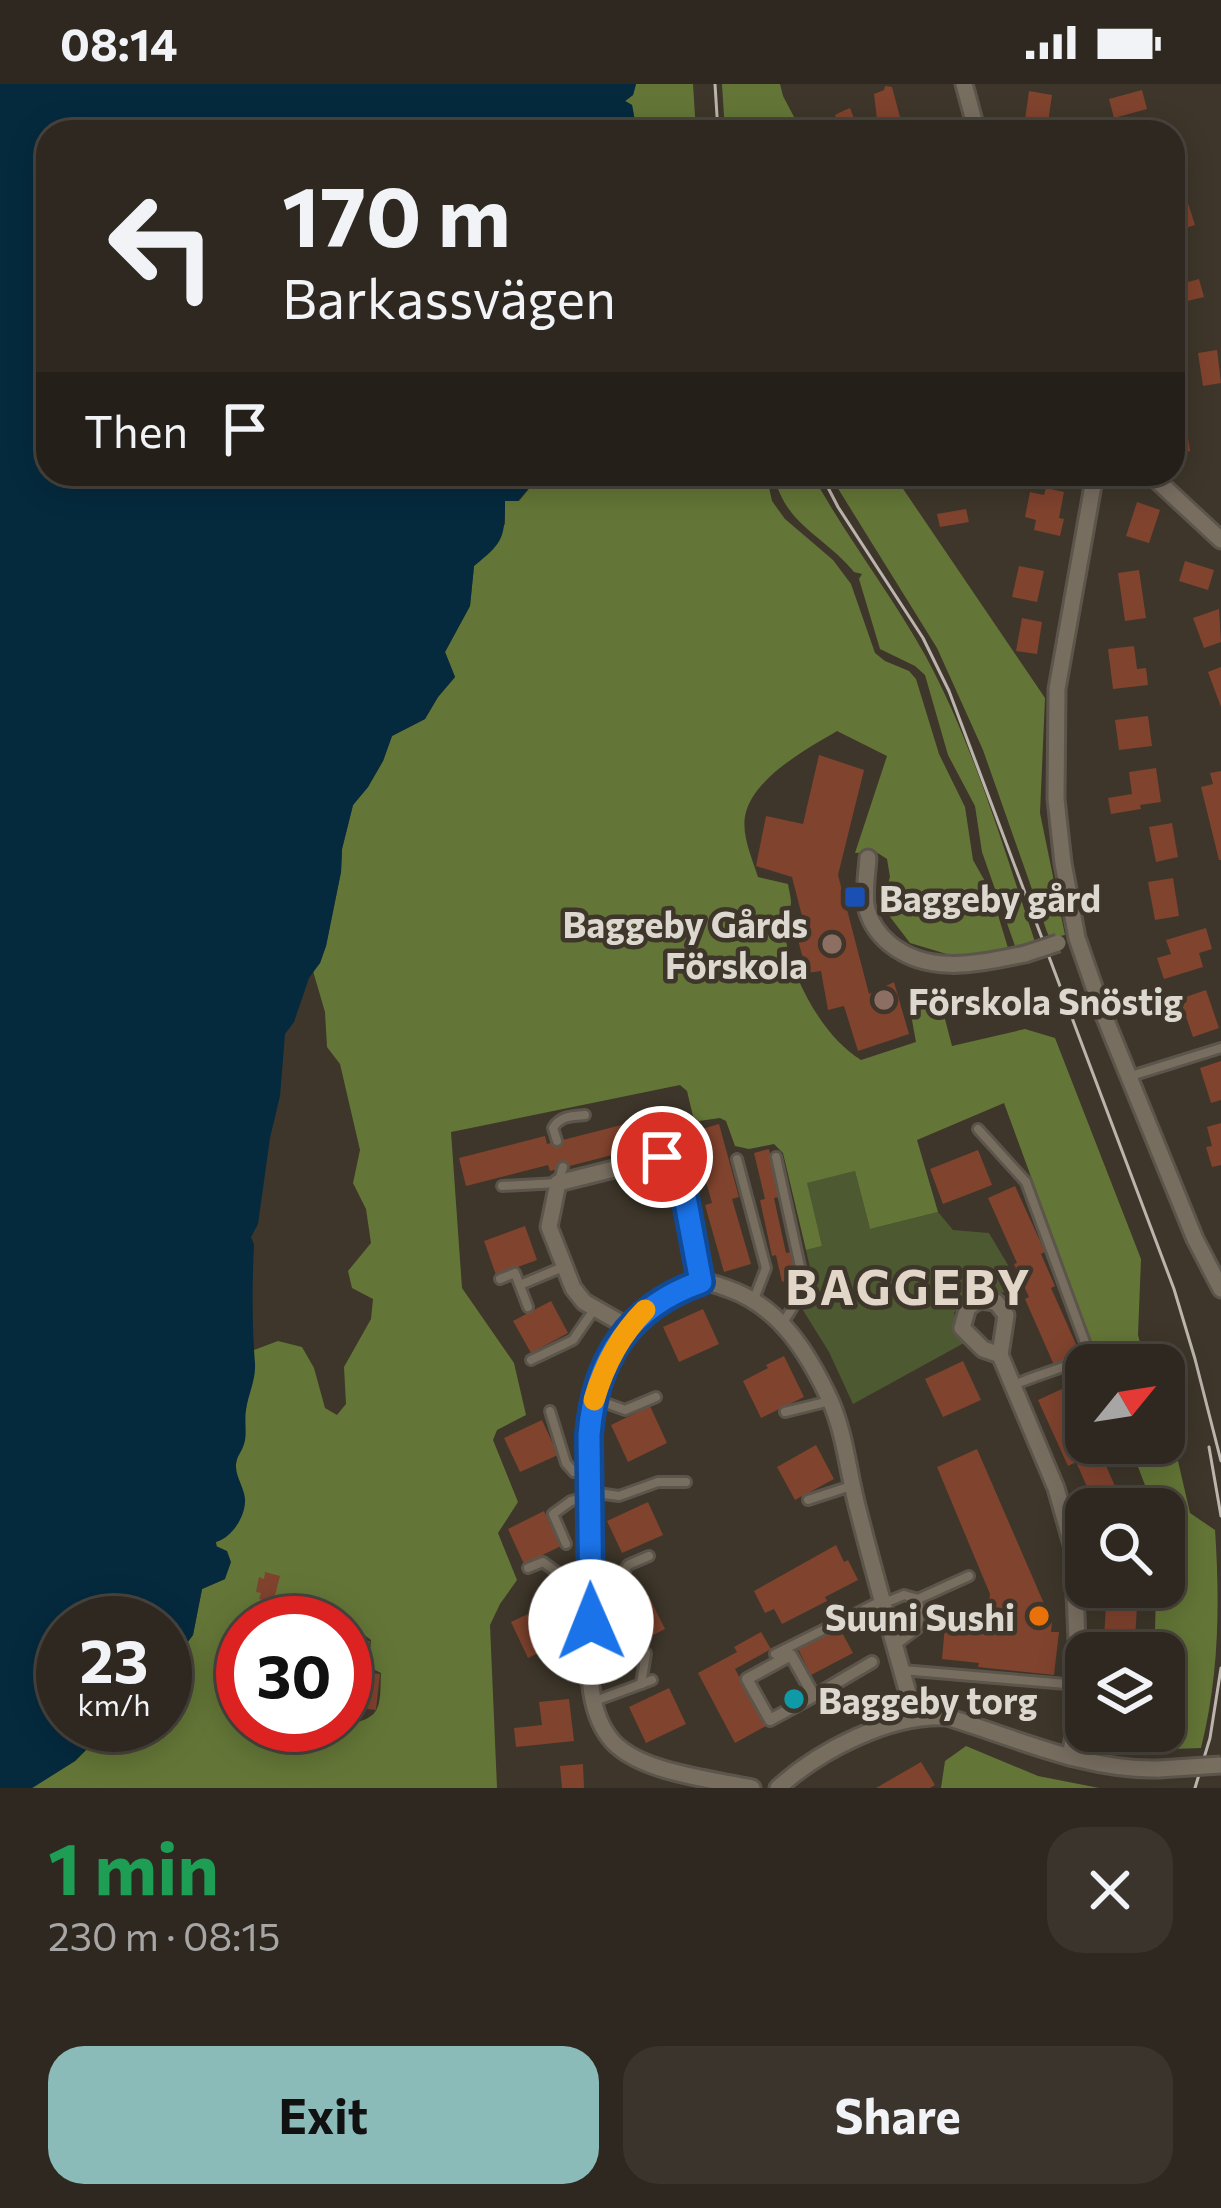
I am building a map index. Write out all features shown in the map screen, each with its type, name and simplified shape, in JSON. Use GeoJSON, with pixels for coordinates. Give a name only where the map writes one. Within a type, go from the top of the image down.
{"type":"FeatureCollection","features":[{"type":"Feature","properties":{"kind":"street"},"geometry":{"type":"LineString","coordinates":[[964,84],[974,120]]}},
{"type":"Feature","properties":{"kind":"street"},"geometry":{"type":"LineString","coordinates":[[1093,486],[1057,689],[1058,824],[1077,938],[1195,1239],[1221,1289]]}},
{"type":"Feature","properties":{"kind":"street"},"geometry":{"type":"LineString","coordinates":[[1163,486],[1221,541]]}},
{"type":"Feature","properties":{"kind":"street"},"geometry":{"type":"LineString","coordinates":[[868,858],[865,901],[878,932],[904,954],[929,964],[968,964],[1025,954],[1077,938]]}},
{"type":"Feature","properties":{"kind":"street"},"geometry":{"type":"LineString","coordinates":[[628,1327],[579,1297],[565,1267],[548,1218],[560,1175],[662,1157],[674,1162],[684,1184],[701,1282]]}},
{"type":"Feature","properties":{"kind":"street"},"geometry":{"type":"LineString","coordinates":[[752,1788],[627,1756],[607,1735],[593,1701],[588,1473],[594,1398],[628,1327],[675,1291],[701,1282],[754,1299],[783,1324],[811,1364],[840,1424],[851,1486],[914,1718]]}},
{"type":"Feature","properties":{"kind":"street"},"geometry":{"type":"LineString","coordinates":[[1000,1354],[1056,1488],[1071,1540],[1078,1632]]}},
{"type":"Feature","properties":{"kind":"street"},"geometry":{"type":"LineString","coordinates":[[814,1696],[791,1655],[747,1679],[770,1720],[814,1696],[872,1662]]}},
{"type":"Feature","properties":{"kind":"street"},"geometry":{"type":"LineString","coordinates":[[778,1788],[802,1768],[847,1744],[888,1724],[914,1718],[947,1717],[1116,1767],[1221,1766]]}},
{"type":"Feature","properties":{"kind":"street"},"geometry":{"type":"LineString","coordinates":[[1070,1757],[1071,1752]]}},
{"type":"Feature","properties":{"kind":"lane"},"geometry":{"type":"LineString","coordinates":[[1130,1077],[1221,1048]]}},
{"type":"Feature","properties":{"kind":"lane"},"geometry":{"type":"LineString","coordinates":[[556,1141],[556,1122],[585,1115]]}},
{"type":"Feature","properties":{"kind":"lane"},"geometry":{"type":"LineString","coordinates":[[978,1130],[1026,1182],[1090,1356],[1013,1385]]}},
{"type":"Feature","properties":{"kind":"lane"},"geometry":{"type":"LineString","coordinates":[[776,1157],[803,1280],[802,1292],[783,1324]]}},
{"type":"Feature","properties":{"kind":"lane"},"geometry":{"type":"LineString","coordinates":[[737,1159],[766,1268],[754,1299]]}},
{"type":"Feature","properties":{"kind":"lane"},"geometry":{"type":"LineString","coordinates":[[502,1186],[560,1175]]}},
{"type":"Feature","properties":{"kind":"lane"},"geometry":{"type":"LineString","coordinates":[[520,1285],[565,1267]]}},
{"type":"Feature","properties":{"kind":"lane"},"geometry":{"type":"LineString","coordinates":[[500,1279],[515,1273],[528,1306]]}},
{"type":"Feature","properties":{"kind":"lane"},"geometry":{"type":"LineString","coordinates":[[531,1360],[573,1340],[594,1309]]}},
{"type":"Feature","properties":{"kind":"lane"},"geometry":{"type":"LineString","coordinates":[[594,1398],[626,1410],[656,1397]]}},
{"type":"Feature","properties":{"kind":"lane"},"geometry":{"type":"LineString","coordinates":[[785,1412],[830,1401]]}},
{"type":"Feature","properties":{"kind":"lane"},"geometry":{"type":"LineString","coordinates":[[550,1411],[566,1463],[574,1472],[588,1473]]}},
{"type":"Feature","properties":{"kind":"lane"},"geometry":{"type":"LineString","coordinates":[[566,1544],[553,1514],[571,1501],[588,1495],[619,1496],[658,1482],[686,1482]]}},
{"type":"Feature","properties":{"kind":"lane"},"geometry":{"type":"LineString","coordinates":[[808,1500],[851,1486]]}},
{"type":"Feature","properties":{"kind":"lane"},"geometry":{"type":"LineString","coordinates":[[613,1592],[628,1565],[649,1556]]}},
{"type":"Feature","properties":{"kind":"lane"},"geometry":{"type":"LineString","coordinates":[[528,1568],[543,1562],[558,1573],[567,1622]]}},
{"type":"Feature","properties":{"kind":"lane"},"geometry":{"type":"LineString","coordinates":[[561,1583],[591,1573]]}},
{"type":"Feature","properties":{"kind":"lane"},"geometry":{"type":"LineString","coordinates":[[775,1654],[881,1601],[904,1594],[918,1599],[969,1576]]}},
{"type":"Feature","properties":{"kind":"lane"},"geometry":{"type":"LineString","coordinates":[[591,1596],[613,1592],[627,1598]]}},
{"type":"Feature","properties":{"kind":"lane"},"geometry":{"type":"LineString","coordinates":[[896,1645],[917,1629],[918,1599]]}},
{"type":"Feature","properties":{"kind":"lane"},"geometry":{"type":"LineString","coordinates":[[641,1684],[646,1653]]}},
{"type":"Feature","properties":{"kind":"lane"},"geometry":{"type":"LineString","coordinates":[[902,1670],[1065,1684]]}},
{"type":"Feature","properties":{"kind":"lane"},"geometry":{"type":"LineString","coordinates":[[593,1701],[652,1680]]}},
{"type":"Feature","properties":{"kind":"green space"},"geometry":{"type":"Polygon","coordinates":[[[636,84],[693,84],[695,120],[635,120],[632,105],[625,101],[636,84]]]}},
{"type":"Feature","properties":{"kind":"green space"},"geometry":{"type":"Polygon","coordinates":[[[722,84],[780,84],[796,120],[724,120],[722,84]]]}},
{"type":"Feature","properties":{"kind":"green space"},"geometry":{"type":"Polygon","coordinates":[[[531,486],[769,486],[772,501],[785,519],[833,560],[851,584],[875,653],[916,679],[939,754],[965,807],[973,860],[991,892],[1008,948],[960,958],[910,943],[881,905],[890,877],[887,859],[876,852],[855,853],[887,756],[837,731],[784,765],[752,799],[744,828],[758,877],[788,884],[791,903],[784,931],[801,986],[821,1021],[861,1060],[916,1042],[910,1009],[941,1004],[952,1046],[1025,1029],[1055,1038],[1141,1259],[1140,1344],[1092,1344],[1004,1103],[917,1140],[938,1212],[870,1229],[855,1171],[807,1183],[822,1246],[806,1250],[783,1153],[774,1144],[749,1149],[735,1146],[726,1121],[699,1121],[693,1116],[687,1091],[680,1085],[451,1132],[462,1288],[514,1363],[526,1415],[497,1430],[493,1440],[518,1502],[498,1533],[517,1580],[490,1625],[497,1788],[32,1788],[84,1752],[192,1752],[192,1636],[202,1589],[225,1579],[216,1542],[241,1516],[245,1499],[235,1470],[255,1363],[251,1351],[278,1341],[302,1347],[314,1368],[325,1408],[337,1415],[346,1404],[344,1367],[371,1319],[373,1299],[352,1288],[348,1271],[371,1243],[366,1209],[353,1183],[360,1150],[340,1064],[327,1047],[325,1012],[313,971],[326,946],[353,805],[383,761],[392,736],[425,719],[455,677],[445,652],[470,606],[474,566],[505,524],[505,500],[519,501],[531,486]]]}},
{"type":"Feature","properties":{"kind":"green space"},"geometry":{"type":"Polygon","coordinates":[[[778,486],[819,486],[925,655],[972,759],[1035,942],[1015,946],[982,852],[975,806],[948,755],[925,675],[880,649],[859,579],[862,574],[854,572],[796,518],[778,486]]]}},
{"type":"Feature","properties":{"kind":"green space"},"geometry":{"type":"Polygon","coordinates":[[[836,486],[901,486],[1045,698],[1040,813],[1065,935],[1050,938],[1047,932],[983,750],[937,648],[836,486]]]}},
{"type":"Feature","properties":{"kind":"green space"},"geometry":{"type":"Polygon","coordinates":[[[855,1171],[870,1229],[938,1212],[953,1230],[989,1233],[1008,1265],[1014,1290],[971,1297],[954,1313],[964,1343],[853,1404],[801,1307],[813,1281],[806,1250],[822,1246],[806,1183],[855,1171]]]}},
{"type":"Feature","properties":{"kind":"green space"},"geometry":{"type":"Polygon","coordinates":[[[1137,1464],[1179,1464],[1184,1488],[1146,1488],[1137,1464]]]}},
{"type":"Feature","properties":{"kind":"green space"},"geometry":{"type":"Polygon","coordinates":[[[1185,1491],[1190,1513],[1215,1530],[1215,1667],[1201,1748],[1185,1749],[1185,1632],[1155,1632],[1156,1608],[1185,1608],[1185,1491]]]}},
{"type":"Feature","properties":{"kind":"green space"},"geometry":{"type":"Polygon","coordinates":[[[966,1746],[1038,1776],[1099,1788],[941,1788],[945,1761],[966,1746]]]}},
{"type":"Feature","properties":{"kind":"water"},"geometry":{"type":"Polygon","coordinates":[[[0,84],[636,84],[625,101],[632,105],[635,120],[36,120],[36,486],[531,486],[518,501],[505,501],[500,539],[474,566],[470,606],[445,652],[455,677],[425,719],[392,736],[383,761],[353,805],[326,946],[285,1034],[280,1096],[258,1224],[251,1237],[255,1370],[244,1443],[236,1463],[245,1506],[237,1526],[216,1542],[231,1562],[225,1579],[202,1589],[192,1636],[192,1596],[36,1596],[36,1752],[84,1752],[32,1788],[0,1788],[0,84]]]}},
{"type":"Feature","properties":{"kind":"building"},"geometry":{"type":"Polygon","coordinates":[[[892,87],[901,120],[874,120],[874,94],[892,87]]]}},
{"type":"Feature","properties":{"kind":"building"},"geometry":{"type":"Polygon","coordinates":[[[1142,90],[1147,109],[1114,118],[1109,99],[1142,90]]]}},
{"type":"Feature","properties":{"kind":"building"},"geometry":{"type":"Polygon","coordinates":[[[1029,91],[1052,95],[1048,120],[1025,120],[1029,91]]]}},
{"type":"Feature","properties":{"kind":"building"},"geometry":{"type":"Polygon","coordinates":[[[850,108],[855,120],[837,120],[835,115],[850,108]]]}},
{"type":"Feature","properties":{"kind":"building"},"geometry":{"type":"Polygon","coordinates":[[[1185,194],[1195,225],[1185,228],[1185,194]]]}},
{"type":"Feature","properties":{"kind":"building"},"geometry":{"type":"Polygon","coordinates":[[[1199,279],[1204,297],[1185,302],[1185,283],[1199,279]]]}},
{"type":"Feature","properties":{"kind":"building"},"geometry":{"type":"Polygon","coordinates":[[[1217,350],[1221,383],[1203,386],[1198,353],[1217,350]]]}},
{"type":"Feature","properties":{"kind":"building"},"geometry":{"type":"Polygon","coordinates":[[[1046,488],[1064,492],[1060,536],[1034,530],[1036,520],[1025,517],[1030,492],[1044,495],[1046,488]]]}},
{"type":"Feature","properties":{"kind":"building"},"geometry":{"type":"Polygon","coordinates":[[[1137,502],[1160,510],[1149,543],[1126,536],[1137,502]]]}},
{"type":"Feature","properties":{"kind":"building"},"geometry":{"type":"Polygon","coordinates":[[[966,509],[969,522],[940,527],[937,514],[966,509]]]}},
{"type":"Feature","properties":{"kind":"building"},"geometry":{"type":"Polygon","coordinates":[[[1185,561],[1214,570],[1208,590],[1179,581],[1185,561]]]}},
{"type":"Feature","properties":{"kind":"building"},"geometry":{"type":"Polygon","coordinates":[[[1019,566],[1044,571],[1037,602],[1012,597],[1019,566]]]}},
{"type":"Feature","properties":{"kind":"building"},"geometry":{"type":"Polygon","coordinates":[[[1139,570],[1146,618],[1125,621],[1118,573],[1139,570]]]}},
{"type":"Feature","properties":{"kind":"building"},"geometry":{"type":"Polygon","coordinates":[[[1219,609],[1221,642],[1204,648],[1193,618],[1219,609]]]}},
{"type":"Feature","properties":{"kind":"building"},"geometry":{"type":"Polygon","coordinates":[[[1022,618],[1042,622],[1037,654],[1016,651],[1022,618]]]}},
{"type":"Feature","properties":{"kind":"building"},"geometry":{"type":"Polygon","coordinates":[[[1134,646],[1137,669],[1146,668],[1148,685],[1113,689],[1108,649],[1134,646]]]}},
{"type":"Feature","properties":{"kind":"building"},"geometry":{"type":"Polygon","coordinates":[[[1221,667],[1221,707],[1208,672],[1221,667]]]}},
{"type":"Feature","properties":{"kind":"building"},"geometry":{"type":"Polygon","coordinates":[[[1148,716],[1152,746],[1119,750],[1115,720],[1148,716]]]}},
{"type":"Feature","properties":{"kind":"building"},"geometry":{"type":"Polygon","coordinates":[[[819,755],[864,770],[838,875],[869,994],[894,982],[909,1034],[858,1051],[844,1006],[828,1010],[821,971],[807,973],[793,922],[803,920],[792,877],[756,866],[766,816],[803,824],[819,755]]]}},
{"type":"Feature","properties":{"kind":"building"},"geometry":{"type":"Polygon","coordinates":[[[1156,768],[1161,802],[1111,814],[1108,798],[1132,794],[1129,772],[1156,768]]]}},
{"type":"Feature","properties":{"kind":"building"},"geometry":{"type":"Polygon","coordinates":[[[1221,771],[1219,860],[1201,787],[1213,784],[1210,773],[1221,771]]]}},
{"type":"Feature","properties":{"kind":"building"},"geometry":{"type":"Polygon","coordinates":[[[1172,823],[1178,857],[1156,862],[1149,827],[1172,823]]]}},
{"type":"Feature","properties":{"kind":"building"},"geometry":{"type":"Polygon","coordinates":[[[1173,878],[1179,916],[1155,920],[1148,882],[1173,878]]]}},
{"type":"Feature","properties":{"kind":"building"},"geometry":{"type":"Polygon","coordinates":[[[1206,928],[1212,949],[1199,953],[1203,967],[1164,979],[1157,958],[1171,954],[1166,940],[1206,928]]]}},
{"type":"Feature","properties":{"kind":"building"},"geometry":{"type":"Polygon","coordinates":[[[1206,990],[1219,1028],[1193,1037],[1180,999],[1206,990]]]}},
{"type":"Feature","properties":{"kind":"building"},"geometry":{"type":"Polygon","coordinates":[[[1221,1061],[1221,1100],[1211,1103],[1200,1068],[1221,1061]]]}},
{"type":"Feature","properties":{"kind":"building"},"geometry":{"type":"Polygon","coordinates":[[[680,1110],[686,1136],[550,1171],[548,1165],[466,1186],[459,1158],[545,1136],[547,1144],[680,1110]]]}},
{"type":"Feature","properties":{"kind":"building"},"geometry":{"type":"Polygon","coordinates":[[[1221,1123],[1221,1165],[1212,1167],[1207,1127],[1221,1123]]]}},
{"type":"Feature","properties":{"kind":"building"},"geometry":{"type":"Polygon","coordinates":[[[719,1124],[739,1197],[732,1199],[751,1264],[724,1272],[705,1205],[712,1203],[692,1132],[719,1124]]]}},
{"type":"Feature","properties":{"kind":"building"},"geometry":{"type":"Polygon","coordinates":[[[769,1149],[780,1197],[774,1198],[796,1278],[782,1282],[776,1255],[772,1256],[754,1153],[769,1149]]]}},
{"type":"Feature","properties":{"kind":"building"},"geometry":{"type":"Polygon","coordinates":[[[978,1150],[992,1185],[943,1204],[930,1169],[978,1150]]]}},
{"type":"Feature","properties":{"kind":"building"},"geometry":{"type":"Polygon","coordinates":[[[1015,1186],[1045,1252],[1041,1254],[1055,1286],[1051,1288],[1076,1344],[1065,1344],[1065,1360],[1054,1365],[1025,1299],[1029,1297],[1017,1263],[988,1198],[1015,1186]]]}},
{"type":"Feature","properties":{"kind":"building"},"geometry":{"type":"Polygon","coordinates":[[[525,1226],[537,1260],[496,1275],[484,1241],[525,1226]]]}},
{"type":"Feature","properties":{"kind":"building"},"geometry":{"type":"Polygon","coordinates":[[[551,1301],[568,1333],[531,1353],[513,1321],[551,1301]]]}},
{"type":"Feature","properties":{"kind":"building"},"geometry":{"type":"Polygon","coordinates":[[[703,1309],[719,1344],[679,1362],[663,1327],[703,1309]]]}},
{"type":"Feature","properties":{"kind":"building"},"geometry":{"type":"Polygon","coordinates":[[[784,1356],[804,1397],[761,1418],[743,1381],[784,1356]]]}},
{"type":"Feature","properties":{"kind":"building"},"geometry":{"type":"Polygon","coordinates":[[[963,1361],[981,1400],[943,1417],[925,1379],[963,1361]]]}},
{"type":"Feature","properties":{"kind":"building"},"geometry":{"type":"Polygon","coordinates":[[[1064,1388],[1065,1459],[1038,1400],[1064,1388]]]}},
{"type":"Feature","properties":{"kind":"building"},"geometry":{"type":"Polygon","coordinates":[[[650,1406],[667,1443],[628,1462],[611,1425],[650,1406]]]}},
{"type":"Feature","properties":{"kind":"building"},"geometry":{"type":"Polygon","coordinates":[[[542,1420],[558,1455],[520,1472],[504,1438],[542,1420]]]}},
{"type":"Feature","properties":{"kind":"building"},"geometry":{"type":"Polygon","coordinates":[[[816,1445],[834,1479],[795,1500],[777,1467],[816,1445]]]}},
{"type":"Feature","properties":{"kind":"building"},"geometry":{"type":"Polygon","coordinates":[[[977,1449],[1052,1622],[1051,1632],[1059,1632],[1054,1675],[942,1659],[946,1614],[982,1618],[987,1625],[990,1594],[937,1467],[977,1449]]]}},
{"type":"Feature","properties":{"kind":"building"},"geometry":{"type":"Polygon","coordinates":[[[1077,1464],[1105,1464],[1116,1488],[1088,1488],[1077,1464]]]}},
{"type":"Feature","properties":{"kind":"building"},"geometry":{"type":"Polygon","coordinates":[[[648,1502],[663,1535],[622,1553],[607,1521],[648,1502]]]}},
{"type":"Feature","properties":{"kind":"building"},"geometry":{"type":"Polygon","coordinates":[[[544,1511],[561,1546],[524,1564],[508,1529],[544,1511]]]}},
{"type":"Feature","properties":{"kind":"building"},"geometry":{"type":"Polygon","coordinates":[[[836,1545],[858,1580],[782,1624],[774,1609],[765,1613],[754,1591],[836,1545]]]}},
{"type":"Feature","properties":{"kind":"building"},"geometry":{"type":"Polygon","coordinates":[[[265,1572],[280,1576],[275,1596],[256,1592],[259,1577],[264,1579],[265,1572]]]}},
{"type":"Feature","properties":{"kind":"building"},"geometry":{"type":"Polygon","coordinates":[[[648,1595],[665,1629],[625,1649],[608,1615],[648,1595]]]}},
{"type":"Feature","properties":{"kind":"building"},"geometry":{"type":"Polygon","coordinates":[[[549,1604],[563,1641],[528,1658],[511,1622],[549,1604]]]}},
{"type":"Feature","properties":{"kind":"building"},"geometry":{"type":"Polygon","coordinates":[[[1106,1608],[1137,1608],[1136,1632],[1104,1632],[1106,1608]]]}},
{"type":"Feature","properties":{"kind":"building"},"geometry":{"type":"Polygon","coordinates":[[[839,1627],[853,1653],[811,1675],[798,1649],[839,1627]]]}},
{"type":"Feature","properties":{"kind":"building"},"geometry":{"type":"Polygon","coordinates":[[[761,1632],[771,1649],[735,1669],[766,1726],[735,1743],[698,1673],[737,1652],[734,1647],[761,1632]]]}},
{"type":"Feature","properties":{"kind":"building"},"geometry":{"type":"Polygon","coordinates":[[[372,1673],[380,1674],[376,1710],[372,1710],[372,1673]]]}},
{"type":"Feature","properties":{"kind":"building"},"geometry":{"type":"Polygon","coordinates":[[[669,1688],[686,1724],[646,1743],[629,1707],[669,1688]]]}},
{"type":"Feature","properties":{"kind":"building"},"geometry":{"type":"Polygon","coordinates":[[[569,1699],[574,1741],[516,1747],[514,1728],[542,1725],[539,1702],[569,1699]]]}},
{"type":"Feature","properties":{"kind":"building"},"geometry":{"type":"Polygon","coordinates":[[[921,1762],[935,1785],[930,1788],[876,1788],[921,1762]]]}},
{"type":"Feature","properties":{"kind":"building"},"geometry":{"type":"Polygon","coordinates":[[[583,1764],[584,1788],[562,1788],[560,1766],[583,1764]]]}},
{"type":"Feature","properties":{"kind":"tram line"},"geometry":{"type":"LineString","coordinates":[[715,84],[717,120]]}},
{"type":"Feature","properties":{"kind":"tram line"},"geometry":{"type":"LineString","coordinates":[[827,486],[923,638],[949,691],[1174,1289],[1221,1461]]}},
{"type":"Feature","properties":{"kind":"tram line"},"geometry":{"type":"LineString","coordinates":[[1209,1447],[1221,1516]]}},
{"type":"Feature","properties":{"kind":"tram line"},"geometry":{"type":"LineString","coordinates":[[1195,1788],[1210,1738],[1221,1668]]}},
{"type":"Feature","properties":{"kind":"slow traffic"},"geometry":{"type":"LineString","coordinates":[[594,1400],[628,1327],[645,1310]]}},
{"type":"Feature","properties":{"kind":"place","name":"Baggeby gård"},"geometry":{"type":"Point","coordinates":[855,897]}},
{"type":"Feature","properties":{"kind":"place","name":"Baggeby Gårds Förskola"},"geometry":{"type":"Point","coordinates":[832,944]}},
{"type":"Feature","properties":{"kind":"place","name":"Förskola Snöstig"},"geometry":{"type":"Point","coordinates":[884,1000]}},
{"type":"Feature","properties":{"kind":"place","name":"Suuni Sushi"},"geometry":{"type":"Point","coordinates":[1039,1616]}},
{"type":"Feature","properties":{"kind":"place","name":"Baggeby torg"},"geometry":{"type":"Point","coordinates":[794,1699]}},
{"type":"Feature","properties":{"kind":"district","name":"BAGGEBY"},"geometry":{"type":"Point","coordinates":[909,1285]}},
{"type":"Feature","properties":{"kind":"route"},"geometry":{"type":"LineString","coordinates":[[591,1622],[588,1497],[594,1398],[628,1327],[647,1308],[701,1282],[680,1170],[662,1157]]}}]}
